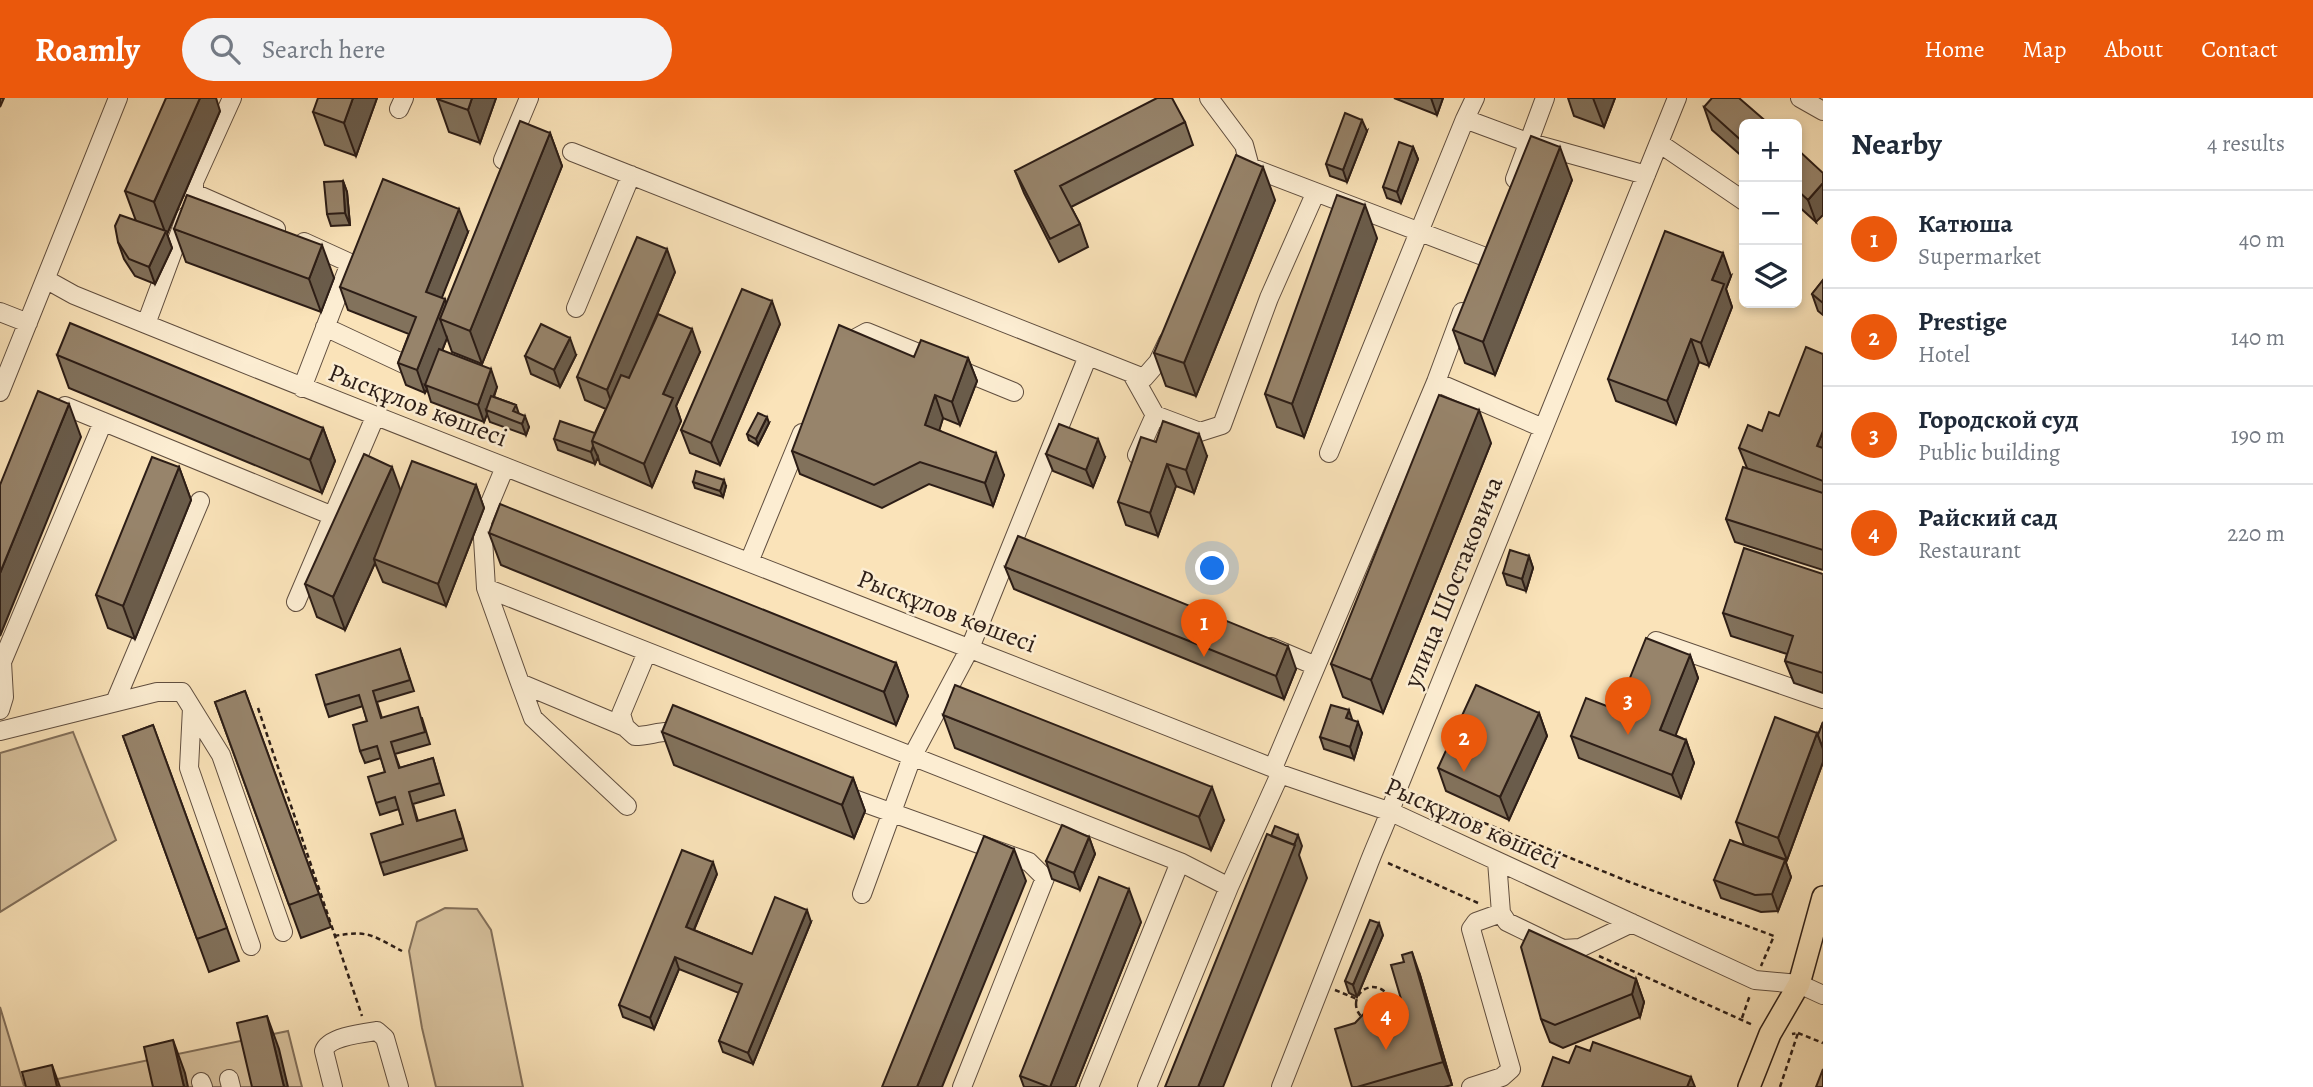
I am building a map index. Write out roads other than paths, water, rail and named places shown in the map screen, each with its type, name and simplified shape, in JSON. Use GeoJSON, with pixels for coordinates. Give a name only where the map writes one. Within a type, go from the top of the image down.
{"type":"FeatureCollection","features":[{"type":"Feature","properties":{"kind":"main road"},"geometry":{"type":"LineString","coordinates":[[1749,1087],[1769,1034],[1798,984],[1823,897]]}},
{"type":"Feature","properties":{"kind":"street"},"geometry":{"type":"LineString","coordinates":[[0,392],[118,98]]}},
{"type":"Feature","properties":{"kind":"street"},"geometry":{"type":"LineString","coordinates":[[146,324],[194,193],[194,182],[232,98]]}},
{"type":"Feature","properties":{"kind":"street"},"geometry":{"type":"LineString","coordinates":[[503,160],[528,98]]}},
{"type":"Feature","properties":{"kind":"street"},"geometry":{"type":"LineString","coordinates":[[1209,98],[1244,145],[1250,167],[1232,203]]}},
{"type":"Feature","properties":{"kind":"street"},"geometry":{"type":"LineString","coordinates":[[1329,453],[1475,98]]}},
{"type":"Feature","properties":{"kind":"street"},"geometry":{"type":"LineString","coordinates":[[1510,194],[1545,98]]}},
{"type":"Feature","properties":{"kind":"street","name":"улица Шостаковича"},"geometry":{"type":"LineString","coordinates":[[1281,1087],[1371,856],[1391,812],[1398,788],[1677,98]]}},
{"type":"Feature","properties":{"kind":"street"},"geometry":{"type":"LineString","coordinates":[[1800,98],[1823,111]]}},
{"type":"Feature","properties":{"kind":"street"},"geometry":{"type":"LineString","coordinates":[[1465,119],[1527,142],[1646,175]]}},
{"type":"Feature","properties":{"kind":"street"},"geometry":{"type":"LineString","coordinates":[[1659,143],[1739,198]]}},
{"type":"Feature","properties":{"kind":"street"},"geometry":{"type":"LineString","coordinates":[[572,152],[1144,379],[1158,362],[1175,325]]}},
{"type":"Feature","properties":{"kind":"street"},"geometry":{"type":"LineString","coordinates":[[1250,167],[1488,258]]}},
{"type":"Feature","properties":{"kind":"street"},"geometry":{"type":"LineString","coordinates":[[576,308],[631,175]]}},
{"type":"Feature","properties":{"kind":"street"},"geometry":{"type":"LineString","coordinates":[[194,193],[353,257],[302,388]]}},
{"type":"Feature","properties":{"kind":"street"},"geometry":{"type":"LineString","coordinates":[[1132,374],[1155,415],[1200,432],[1222,425],[1269,298],[1315,194]]}},
{"type":"Feature","properties":{"kind":"street","name":"Рысқұлов көшесі"},"geometry":{"type":"LineString","coordinates":[[47,280],[74,295],[375,417],[970,648],[1276,771],[1391,812],[1755,980],[1798,984],[1823,995]]}},
{"type":"Feature","properties":{"kind":"street"},"geometry":{"type":"LineString","coordinates":[[1147,1087],[1316,666],[1472,291]]}},
{"type":"Feature","properties":{"kind":"street"},"geometry":{"type":"LineString","coordinates":[[0,312],[29,323]]}},
{"type":"Feature","properties":{"kind":"street"},"geometry":{"type":"LineString","coordinates":[[325,327],[404,364]]}},
{"type":"Feature","properties":{"kind":"street"},"geometry":{"type":"LineString","coordinates":[[834,354],[846,343],[867,332],[1014,392]]}},
{"type":"Feature","properties":{"kind":"street"},"geometry":{"type":"LineString","coordinates":[[862,894],[912,757],[970,648],[1020,541],[1088,356]]}},
{"type":"Feature","properties":{"kind":"street"},"geometry":{"type":"LineString","coordinates":[[1436,382],[1543,428]]}},
{"type":"Feature","properties":{"kind":"street"},"geometry":{"type":"LineString","coordinates":[[65,406],[333,516]]}},
{"type":"Feature","properties":{"kind":"street"},"geometry":{"type":"LineString","coordinates":[[749,562],[809,415]]}},
{"type":"Feature","properties":{"kind":"street"},"geometry":{"type":"LineString","coordinates":[[1137,455],[1155,415]]}},
{"type":"Feature","properties":{"kind":"street"},"geometry":{"type":"LineString","coordinates":[[296,602],[375,417]]}},
{"type":"Feature","properties":{"kind":"street"},"geometry":{"type":"LineString","coordinates":[[0,710],[4,697],[2,662],[103,422]]}},
{"type":"Feature","properties":{"kind":"street"},"geometry":{"type":"LineString","coordinates":[[505,467],[481,522],[486,588],[520,683],[533,718],[628,806]]}},
{"type":"Feature","properties":{"kind":"street"},"geometry":{"type":"LineString","coordinates":[[115,702],[200,501]]}},
{"type":"Feature","properties":{"kind":"street"},"geometry":{"type":"LineString","coordinates":[[486,588],[1180,862],[1229,887]]}},
{"type":"Feature","properties":{"kind":"street"},"geometry":{"type":"LineString","coordinates":[[1253,639],[1316,666]]}},
{"type":"Feature","properties":{"kind":"street"},"geometry":{"type":"LineString","coordinates":[[1656,641],[1823,699]]}},
{"type":"Feature","properties":{"kind":"street"},"geometry":{"type":"LineString","coordinates":[[625,727],[621,714],[646,652]]}},
{"type":"Feature","properties":{"kind":"street"},"geometry":{"type":"LineString","coordinates":[[520,683],[625,727],[635,736],[664,731],[677,732],[702,741]]}},
{"type":"Feature","properties":{"kind":"street"},"geometry":{"type":"LineString","coordinates":[[0,731],[157,692],[182,692],[221,755],[283,932]]}},
{"type":"Feature","properties":{"kind":"street"},"geometry":{"type":"LineString","coordinates":[[192,708],[189,768],[251,946]]}},
{"type":"Feature","properties":{"kind":"street"},"geometry":{"type":"LineString","coordinates":[[827,789],[1029,862],[1045,878],[962,1087]]}},
{"type":"Feature","properties":{"kind":"street"},"geometry":{"type":"LineString","coordinates":[[1497,861],[1501,913],[1507,922],[1563,949],[1580,948],[1632,923]]}},
{"type":"Feature","properties":{"kind":"street"},"geometry":{"type":"LineString","coordinates":[[1089,1087],[1180,862]]}},
{"type":"Feature","properties":{"kind":"street"},"geometry":{"type":"LineString","coordinates":[[1471,1087],[1502,1077],[1511,1069],[1471,929],[1476,922],[1501,913]]}},
{"type":"Feature","properties":{"kind":"street"},"geometry":{"type":"LineString","coordinates":[[333,1087],[325,1046],[332,1041],[377,1031],[385,1038],[399,1087]]}},
{"type":"Feature","properties":{"kind":"place","name":"Катюша"},"geometry":{"type":"Point","coordinates":[1204,657]}},
{"type":"Feature","properties":{"kind":"place","name":"Городской суд"},"geometry":{"type":"Point","coordinates":[1628,735]}},
{"type":"Feature","properties":{"kind":"place","name":"Prestige"},"geometry":{"type":"Point","coordinates":[1464,772]}},
{"type":"Feature","properties":{"kind":"place","name":"Райский сад"},"geometry":{"type":"Point","coordinates":[1386,1050]}}]}
